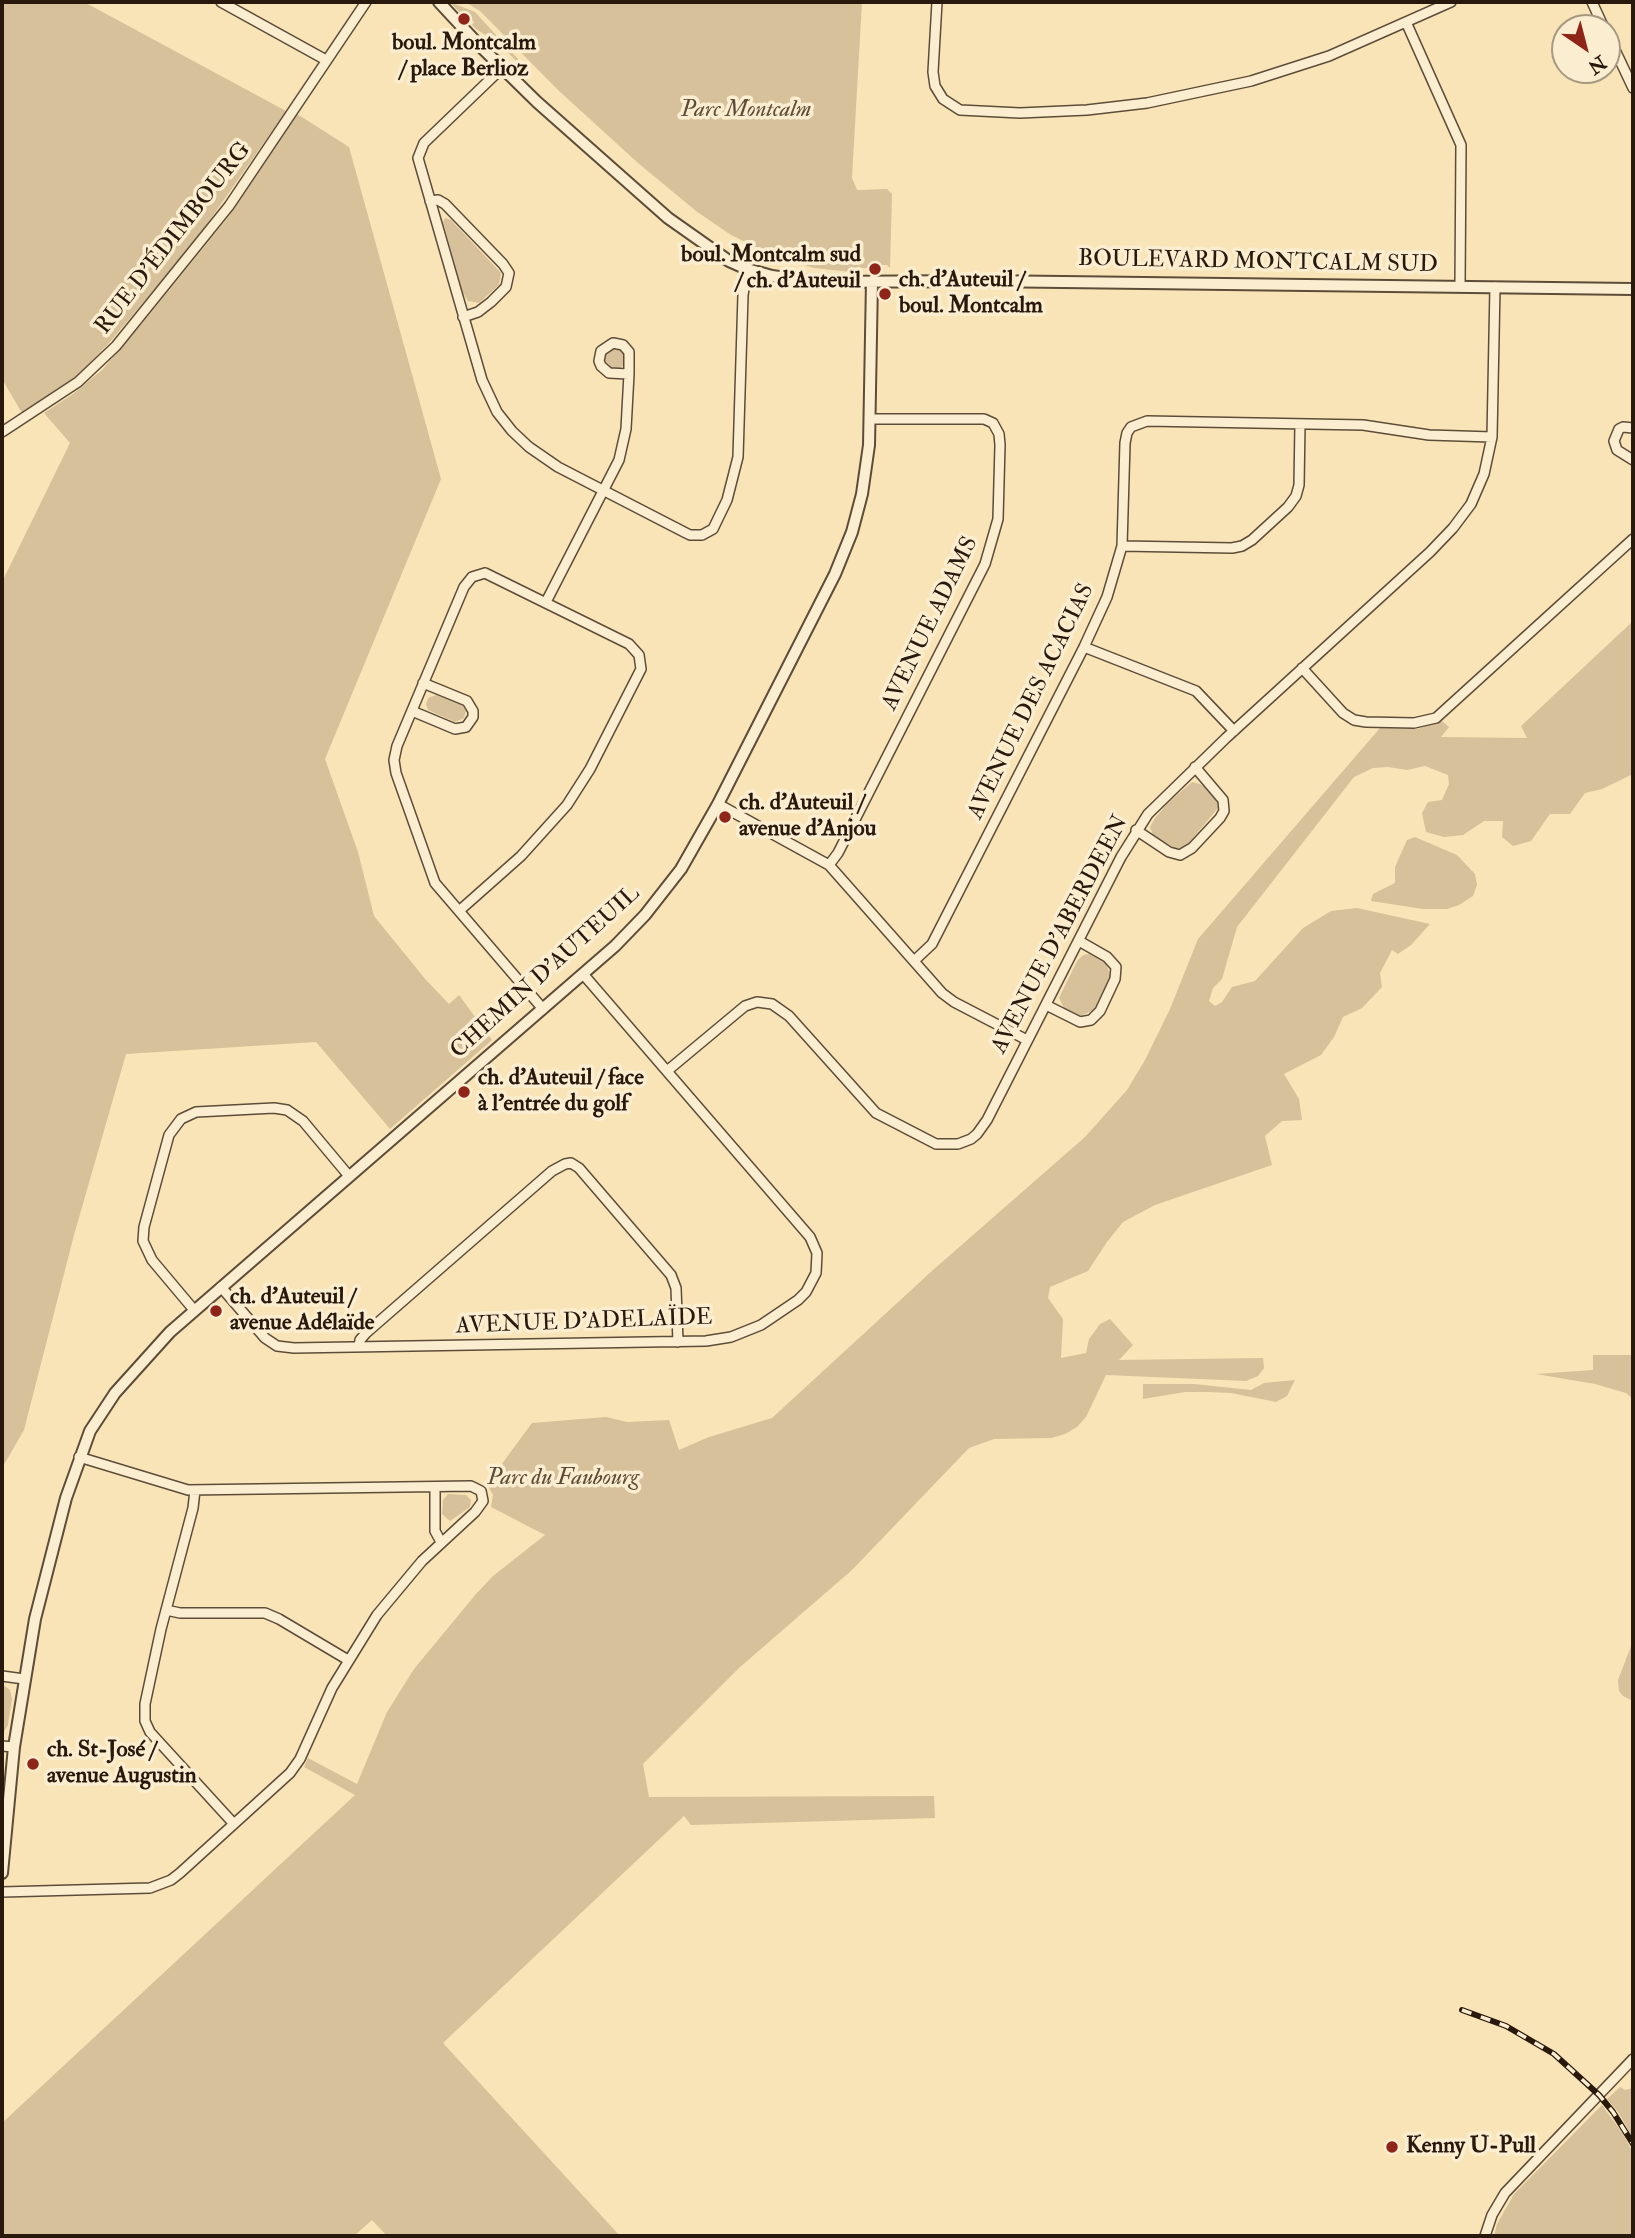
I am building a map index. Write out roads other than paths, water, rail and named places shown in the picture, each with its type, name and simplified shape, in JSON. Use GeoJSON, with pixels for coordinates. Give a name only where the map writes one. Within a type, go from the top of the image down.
{"type":"FeatureCollection","features":[{"type":"Feature","properties":{"kind":"street"},"geometry":{"type":"LineString","coordinates":[[221,2],[326,60]]}},
{"type":"Feature","properties":{"kind":"street","name":"RUE D'ÉDIMBOURG"},"geometry":{"type":"LineString","coordinates":[[2,432],[68,390],[111,351],[229,206],[366,2]]}},
{"type":"Feature","properties":{"kind":"street","name":"BOULEVARD MONTCALM SUD"},"geometry":{"type":"LineString","coordinates":[[439,2],[502,68],[576,138],[668,218],[713,251],[747,269],[802,282],[1633,289]]}},
{"type":"Feature","properties":{"kind":"street"},"geometry":{"type":"LineString","coordinates":[[937,2],[933,72],[935,86],[948,104],[966,111],[1020,113],[1087,110],[1181,97],[1251,81],[1300,67],[1451,2]]}},
{"type":"Feature","properties":{"kind":"street"},"geometry":{"type":"LineString","coordinates":[[1406,22],[1461,145],[1460,286]]}},
{"type":"Feature","properties":{"kind":"street"},"geometry":{"type":"LineString","coordinates":[[1621,61],[1632,83]]}},
{"type":"Feature","properties":{"kind":"street"},"geometry":{"type":"LineString","coordinates":[[502,68],[421,148],[419,164],[487,393],[512,431],[549,462],[690,535],[702,535],[713,529],[732,486],[740,441],[743,295],[747,269]]}},
{"type":"Feature","properties":{"kind":"street"},"geometry":{"type":"LineString","coordinates":[[430,201],[438,200],[445,204],[509,273],[506,287],[491,302],[478,312],[463,317]]}},
{"type":"Feature","properties":{"kind":"street","name":"CHEMIN D'AUTEUIL"},"geometry":{"type":"LineString","coordinates":[[2,1873],[8,1746],[48,1562],[79,1457],[90,1430],[115,1393],[154,1348],[583,974],[625,936],[664,892],[695,846],[718,804],[842,558],[852,532],[868,458],[871,419],[872,281]]}},
{"type":"Feature","properties":{"kind":"street","name":"AVENUE D'ABERDEEN"},"geometry":{"type":"LineString","coordinates":[[667,1071],[745,1006],[757,1002],[772,1004],[789,1016],[876,1113],[928,1140],[951,1144],[971,1139],[981,1129],[1136,830],[1153,807],[1430,552],[1471,504],[1487,464],[1492,437],[1495,287]]}},
{"type":"Feature","properties":{"kind":"street"},"geometry":{"type":"LineString","coordinates":[[546,602],[619,460],[625,440],[629,374]]}},
{"type":"Feature","properties":{"kind":"street","name":"AVENUE ADAMS"},"geometry":{"type":"LineString","coordinates":[[829,865],[838,853],[985,564],[998,519],[1000,445],[999,434],[993,423],[984,419],[871,419]]}},
{"type":"Feature","properties":{"kind":"street","name":"AVENUE DES ACACIAS"},"geometry":{"type":"LineString","coordinates":[[914,961],[932,944],[1107,597],[1122,546],[1125,443],[1131,427],[1147,421],[1363,425],[1429,435],[1492,437]]}},
{"type":"Feature","properties":{"kind":"street"},"geometry":{"type":"LineString","coordinates":[[1122,546],[1232,548],[1252,540],[1288,507],[1296,496],[1299,485],[1300,424]]}},
{"type":"Feature","properties":{"kind":"street"},"geometry":{"type":"LineString","coordinates":[[1633,428],[1627,426],[1619,429],[1614,441],[1617,450],[1633,460]]}},
{"type":"Feature","properties":{"kind":"street"},"geometry":{"type":"LineString","coordinates":[[1302,668],[1343,713],[1354,720],[1414,723],[1436,718],[1633,539]]}},
{"type":"Feature","properties":{"kind":"street"},"geometry":{"type":"LineString","coordinates":[[459,911],[521,856],[567,805],[590,769],[639,676],[641,662],[639,655],[629,645],[491,574],[472,577],[464,587],[395,754],[396,774],[435,883],[459,911],[543,1009]]}},
{"type":"Feature","properties":{"kind":"street"},"geometry":{"type":"LineString","coordinates":[[1084,647],[1196,691],[1234,731]]}},
{"type":"Feature","properties":{"kind":"street"},"geometry":{"type":"LineString","coordinates":[[412,711],[454,729],[466,727],[473,717],[473,711],[467,701],[424,683]]}},
{"type":"Feature","properties":{"kind":"street"},"geometry":{"type":"LineString","coordinates":[[1136,830],[1168,852],[1180,855],[1192,848],[1224,811],[1223,800],[1195,767]]}},
{"type":"Feature","properties":{"kind":"street"},"geometry":{"type":"LineString","coordinates":[[718,804],[829,865],[948,998],[1027,1040]]}},
{"type":"Feature","properties":{"kind":"street"},"geometry":{"type":"LineString","coordinates":[[1046,1005],[1080,1022],[1091,1020],[1100,1011],[1117,971],[1107,957],[1079,941]]}},
{"type":"Feature","properties":{"kind":"street","name":"AVENUE D'ADELAÏDE"},"geometry":{"type":"LineString","coordinates":[[221,1287],[265,1338],[277,1346],[294,1348],[678,1342],[732,1337],[761,1325],[788,1308],[812,1283],[818,1264],[814,1244],[583,974]]}},
{"type":"Feature","properties":{"kind":"street"},"geometry":{"type":"LineString","coordinates":[[194,1311],[152,1260],[143,1241],[144,1227],[167,1141],[172,1129],[181,1119],[196,1112],[274,1108],[287,1110],[303,1121],[349,1176]]}},
{"type":"Feature","properties":{"kind":"street"},"geometry":{"type":"LineString","coordinates":[[359,1347],[360,1340],[366,1333],[552,1171],[571,1163],[579,1168],[671,1275],[676,1288],[678,1342]]}},
{"type":"Feature","properties":{"kind":"street"},"geometry":{"type":"LineString","coordinates":[[2,1892],[150,1888],[171,1880],[180,1873],[296,1765],[348,1660],[390,1599],[441,1542],[481,1506],[483,1495],[471,1486],[182,1489],[79,1457]]}},
{"type":"Feature","properties":{"kind":"street"},"geometry":{"type":"LineString","coordinates":[[435,1487],[435,1531],[441,1542]]}},
{"type":"Feature","properties":{"kind":"street"},"geometry":{"type":"LineString","coordinates":[[195,1490],[145,1704],[145,1721],[150,1731],[234,1824]]}},
{"type":"Feature","properties":{"kind":"street"},"geometry":{"type":"LineString","coordinates":[[166,1610],[180,1613],[265,1613],[348,1660]]}},
{"type":"Feature","properties":{"kind":"street"},"geometry":{"type":"LineString","coordinates":[[2,1676],[24,1679]]}},
{"type":"Feature","properties":{"kind":"street"},"geometry":{"type":"LineString","coordinates":[[1485,2236],[1492,2215],[1505,2193],[1633,2059]]}},
{"type":"Feature","properties":{"kind":"railway"},"geometry":{"type":"LineString","coordinates":[[1462,2010],[1506,2026],[1554,2054],[1599,2095],[1633,2144]]}},
{"type":"Feature","properties":{"kind":"place","name":"boul. Montcalm / place Berlioz"},"geometry":{"type":"Point","coordinates":[464,19]}},
{"type":"Feature","properties":{"kind":"place","name":"boul. Montcalm sud / ch. d'Auteuil"},"geometry":{"type":"Point","coordinates":[875,269]}},
{"type":"Feature","properties":{"kind":"place","name":"ch. d'Auteuil / boul. Montcalm"},"geometry":{"type":"Point","coordinates":[885,294]}},
{"type":"Feature","properties":{"kind":"place","name":"ch. d'Auteuil / avenue d'Anjou"},"geometry":{"type":"Point","coordinates":[725,817]}},
{"type":"Feature","properties":{"kind":"place","name":"ch. d'Auteuil / face à l'entrée du golf"},"geometry":{"type":"Point","coordinates":[464,1092]}},
{"type":"Feature","properties":{"kind":"place","name":"ch. d'Auteuil / avenue Adélaïde"},"geometry":{"type":"Point","coordinates":[216,1311]}},
{"type":"Feature","properties":{"kind":"place","name":"ch. St-José / avenue Augustin"},"geometry":{"type":"Point","coordinates":[33,1764]}},
{"type":"Feature","properties":{"kind":"place","name":"Kenny U-Pull"},"geometry":{"type":"Point","coordinates":[1392,2147]}},
{"type":"Feature","properties":{"kind":"park label","name":"Parc Montcalm"},"geometry":{"type":"Point","coordinates":[746,111]}},
{"type":"Feature","properties":{"kind":"park label","name":"Parc du Faubourg"},"geometry":{"type":"Point","coordinates":[563,1479]}}]}
